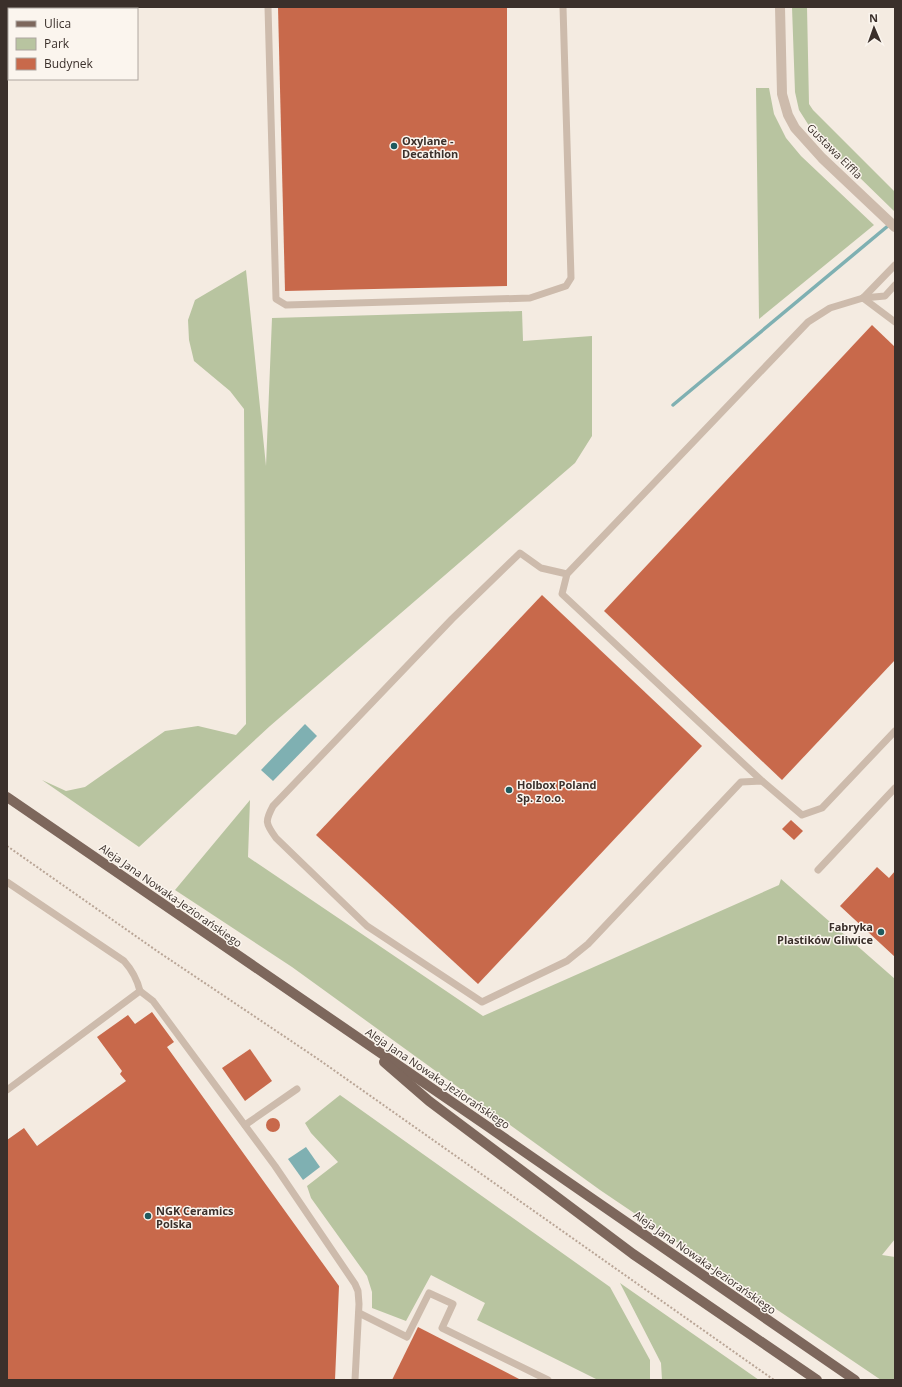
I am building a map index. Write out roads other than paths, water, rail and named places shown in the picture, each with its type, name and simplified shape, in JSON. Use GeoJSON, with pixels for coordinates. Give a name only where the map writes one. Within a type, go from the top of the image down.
{"type":"FeatureCollection","features":[{"type":"Feature","properties":{"kind":"main road","name":"Aleja Jana Nowaka-Jeziorańskiego"},"geometry":{"type":"LineString","coordinates":[[7,797],[855,1380]]}},
{"type":"Feature","properties":{"kind":"main road"},"geometry":{"type":"LineString","coordinates":[[347,1031],[429,1101],[615,1241],[817,1380]]}},
{"type":"Feature","properties":{"kind":"street","name":"Gustawa Eiffla"},"geometry":{"type":"LineString","coordinates":[[780,7],[782,94],[788,115],[795,128],[822,158],[895,227]]}},
{"type":"Feature","properties":{"kind":"lane"},"geometry":{"type":"LineString","coordinates":[[268,7],[276,299],[286,305],[530,298],[566,286],[570,278],[563,7]]}},
{"type":"Feature","properties":{"kind":"lane"},"geometry":{"type":"LineString","coordinates":[[863,298],[895,266]]}},
{"type":"Feature","properties":{"kind":"lane"},"geometry":{"type":"LineString","coordinates":[[895,285],[885,296],[863,298],[830,308],[808,322],[567,574],[562,594],[762,781],[802,815],[822,808],[895,731]]}},
{"type":"Feature","properties":{"kind":"lane"},"geometry":{"type":"LineString","coordinates":[[863,298],[895,322]]}},
{"type":"Feature","properties":{"kind":"lane"},"geometry":{"type":"LineString","coordinates":[[567,574],[542,568],[520,553],[452,619],[273,806],[267,818],[268,828],[276,838],[367,926],[482,1002],[567,961],[588,944],[741,782],[762,781]]}},
{"type":"Feature","properties":{"kind":"lane"},"geometry":{"type":"LineString","coordinates":[[818,870],[895,788]]}},
{"type":"Feature","properties":{"kind":"lane"},"geometry":{"type":"LineString","coordinates":[[7,882],[124,961],[138,980],[140,991],[153,1001],[162,1012],[297,1196],[355,1284],[358,1292],[359,1313],[356,1380]]}},
{"type":"Feature","properties":{"kind":"lane"},"geometry":{"type":"LineString","coordinates":[[7,1090],[140,991]]}},
{"type":"Feature","properties":{"kind":"lane"},"geometry":{"type":"LineString","coordinates":[[245,1125],[297,1089]]}},
{"type":"Feature","properties":{"kind":"lane"},"geometry":{"type":"LineString","coordinates":[[359,1313],[407,1337],[430,1293],[453,1304],[442,1328],[548,1380]]}},
{"type":"Feature","properties":{"kind":"water"},"geometry":{"type":"Polygon","coordinates":[[[305,724],[317,736],[273,781],[261,770],[305,724]]]}},
{"type":"Feature","properties":{"kind":"water"},"geometry":{"type":"Polygon","coordinates":[[[306,1147],[320,1167],[303,1180],[288,1159],[306,1147]]]}},
{"type":"Feature","properties":{"kind":"waterway"},"geometry":{"type":"LineString","coordinates":[[673,405],[895,220]]}},
{"type":"Feature","properties":{"kind":"place","name":"Oxylane - Decathlon"},"geometry":{"type":"Point","coordinates":[394,146]}},
{"type":"Feature","properties":{"kind":"place","name":"Holbox Poland Sp. z o.o."},"geometry":{"type":"Point","coordinates":[509,790]}},
{"type":"Feature","properties":{"kind":"place","name":"Fabryka Plastików Gliwice"},"geometry":{"type":"Point","coordinates":[881,932]}},
{"type":"Feature","properties":{"kind":"place","name":"NGK Ceramics Polska"},"geometry":{"type":"Point","coordinates":[148,1216]}}]}
